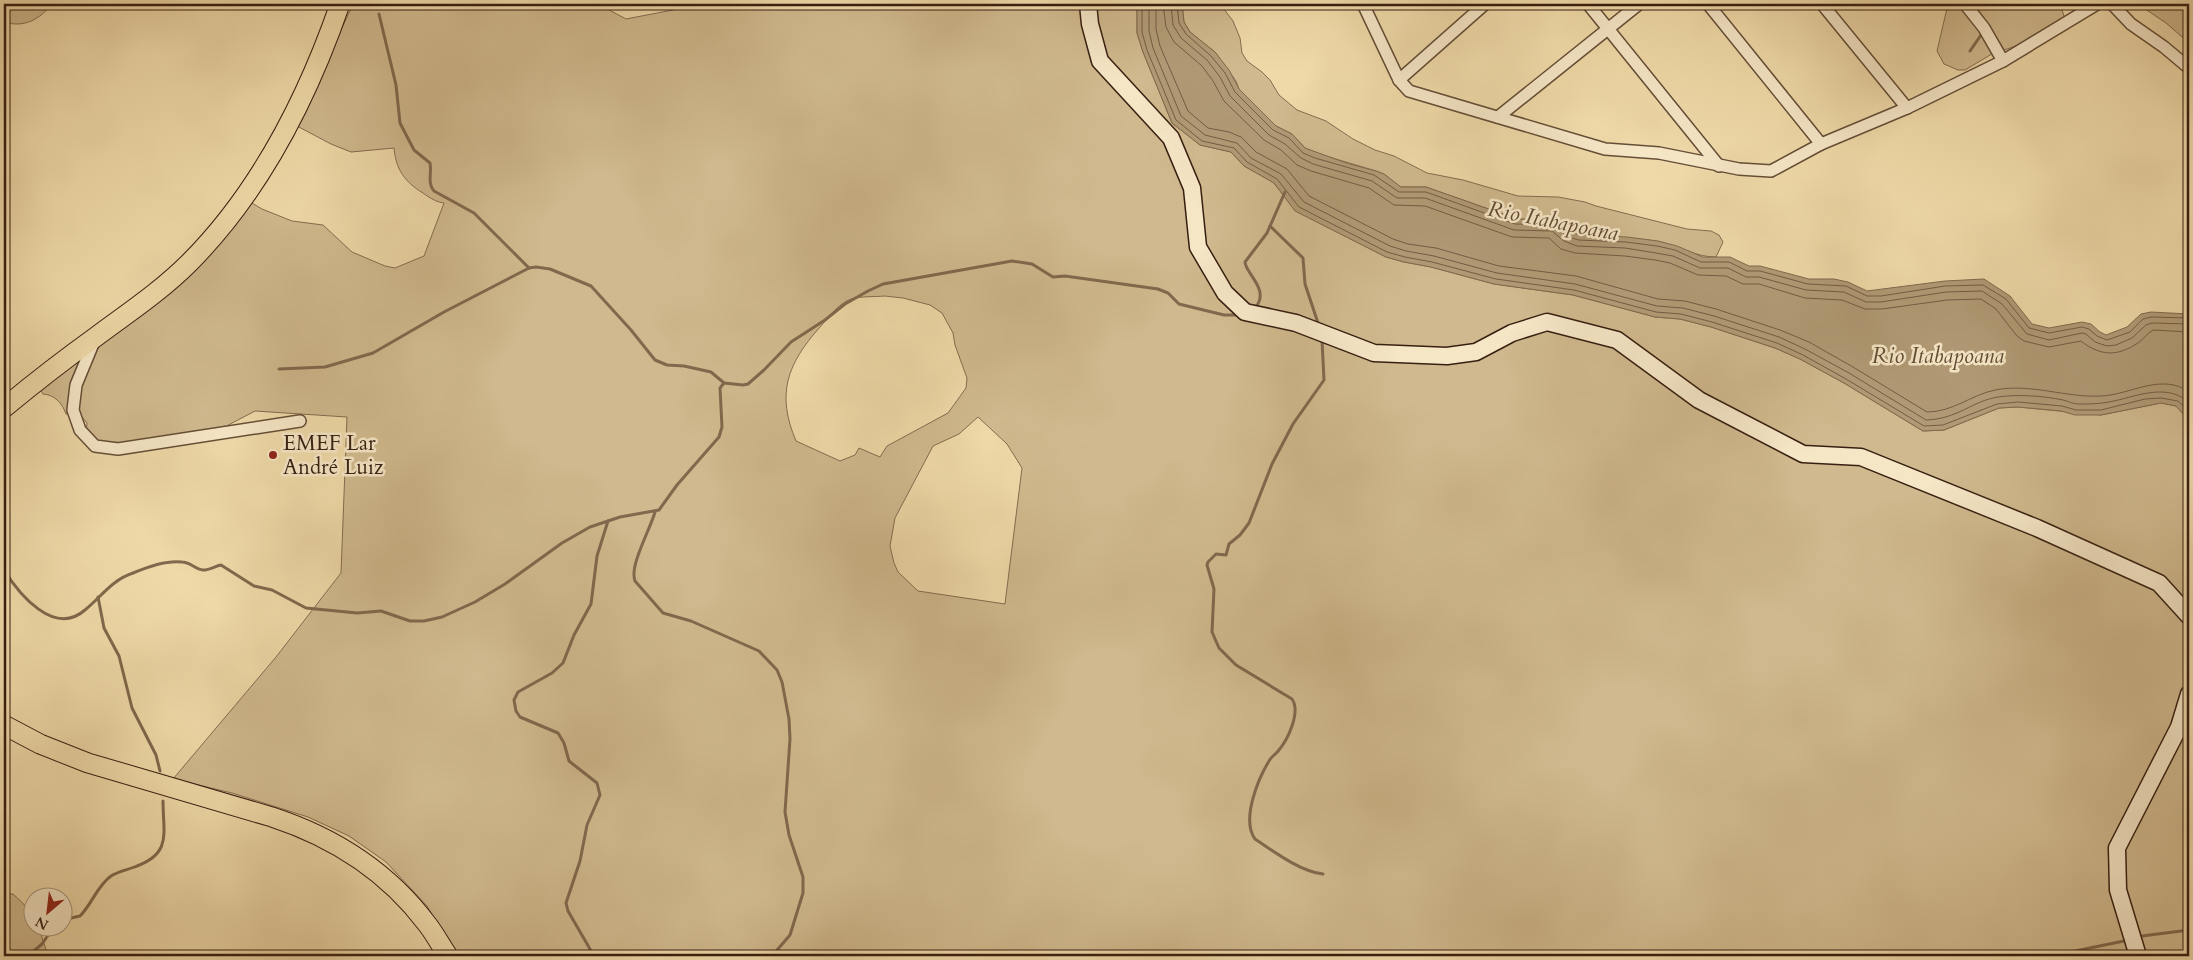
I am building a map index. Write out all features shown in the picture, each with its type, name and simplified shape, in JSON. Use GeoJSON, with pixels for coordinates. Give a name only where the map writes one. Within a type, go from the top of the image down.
{"type":"FeatureCollection","features":[{"type":"Feature","properties":{"kind":"main road"},"geometry":{"type":"LineString","coordinates":[[4,408],[135,309],[188,265],[232,214],[263,173],[303,96],[340,4]]}},
{"type":"Feature","properties":{"kind":"main road"},"geometry":{"type":"LineString","coordinates":[[4,725],[40,744],[88,763],[272,816],[300,826],[324,838],[347,850],[396,890],[428,925],[448,956]]}},
{"type":"Feature","properties":{"kind":"street"},"geometry":{"type":"LineString","coordinates":[[1088,4],[1090,24],[1100,61],[1171,138],[1192,188],[1198,247],[1225,294],[1245,312],[1296,323],[1374,353],[1447,356],[1476,352],[1512,333],[1547,322],[1617,340],[1699,400],[1803,454],[1861,457],[2037,528],[2159,583],[2189,616]]}},
{"type":"Feature","properties":{"kind":"street"},"geometry":{"type":"LineString","coordinates":[[1363,4],[1399,80],[1409,91],[1605,149],[1658,153],[1719,166],[1771,171],[1821,144],[1907,108],[2003,61],[2098,4]]}},
{"type":"Feature","properties":{"kind":"street"},"geometry":{"type":"LineString","coordinates":[[1399,80],[1484,4]]}},
{"type":"Feature","properties":{"kind":"street"},"geometry":{"type":"LineString","coordinates":[[1588,4],[1719,166]]}},
{"type":"Feature","properties":{"kind":"street"},"geometry":{"type":"LineString","coordinates":[[1498,117],[1638,4]]}},
{"type":"Feature","properties":{"kind":"street"},"geometry":{"type":"LineString","coordinates":[[1708,4],[1821,144]]}},
{"type":"Feature","properties":{"kind":"street"},"geometry":{"type":"LineString","coordinates":[[1822,4],[1907,108]]}},
{"type":"Feature","properties":{"kind":"street"},"geometry":{"type":"LineString","coordinates":[[1965,4],[1984,28],[2003,61]]}},
{"type":"Feature","properties":{"kind":"street"},"geometry":{"type":"LineString","coordinates":[[2112,4],[2131,24],[2164,47],[2189,68]]}},
{"type":"Feature","properties":{"kind":"street"},"geometry":{"type":"LineString","coordinates":[[96,337],[76,386],[73,410],[80,430],[95,446],[118,450],[300,421]]}},
{"type":"Feature","properties":{"kind":"street"},"geometry":{"type":"LineString","coordinates":[[2138,956],[2118,890],[2117,848],[2179,728],[2189,694]]}},
{"type":"Feature","properties":{"kind":"shaded area"},"geometry":{"type":"Polygon","coordinates":[[[4,4],[52,4],[31,21],[11,24],[4,22],[4,4]]]}},
{"type":"Feature","properties":{"kind":"shaded area"},"geometry":{"type":"Polygon","coordinates":[[[353,4],[598,4],[626,19],[704,4],[1137,4],[1137,33],[1172,123],[1200,145],[1231,152],[1244,166],[1273,182],[1296,211],[1386,257],[1494,284],[1573,295],[1655,317],[1680,319],[1711,327],[1775,348],[1800,359],[1844,383],[1923,431],[1944,430],[1999,408],[2018,407],[2101,415],[2161,403],[2176,406],[2189,420],[2189,925],[2187,956],[456,956],[427,906],[386,862],[349,836],[308,817],[232,793],[173,779],[276,657],[341,573],[347,417],[255,411],[217,431],[102,448],[86,432],[87,423],[81,416],[66,414],[58,400],[43,394],[40,389],[252,203],[292,221],[323,225],[352,252],[385,266],[395,268],[424,256],[444,203],[431,198],[406,180],[399,169],[394,148],[351,152],[297,126],[353,4]],[[885,296],[851,299],[838,307],[800,354],[788,380],[786,394],[787,409],[796,441],[840,461],[855,455],[859,448],[880,457],[887,446],[948,413],[966,388],[967,378],[955,345],[953,333],[942,313],[930,305],[903,298],[885,296]],[[978,417],[959,434],[933,446],[895,518],[890,546],[898,572],[918,591],[1005,604],[1022,468],[1007,444],[978,417]]]}},
{"type":"Feature","properties":{"kind":"shaded area"},"geometry":{"type":"Polygon","coordinates":[[[1182,4],[1220,4],[1233,21],[1240,38],[1242,53],[1247,61],[1262,72],[1270,80],[1279,95],[1297,110],[1326,121],[1353,139],[1375,150],[1394,156],[1427,173],[1463,180],[1518,196],[1558,197],[1585,202],[1687,229],[1711,231],[1719,235],[1723,242],[1716,257],[1708,257],[1650,240],[1579,235],[1570,232],[1556,220],[1517,219],[1426,187],[1400,187],[1384,174],[1316,153],[1305,148],[1292,134],[1276,126],[1239,89],[1236,81],[1215,52],[1190,32],[1184,22],[1182,4]]]}},
{"type":"Feature","properties":{"kind":"shaded area"},"geometry":{"type":"Polygon","coordinates":[[[1948,4],[2060,4],[2065,19],[2046,36],[1992,54],[1965,70],[1958,70],[1944,64],[1937,51],[1948,4]]]}},
{"type":"Feature","properties":{"kind":"shaded area"},"geometry":{"type":"Polygon","coordinates":[[[2138,4],[2189,4],[2189,43],[2166,23],[2138,4]]]}},
{"type":"Feature","properties":{"kind":"shaded area"},"geometry":{"type":"Polygon","coordinates":[[[4,894],[13,894],[22,903],[22,938],[42,938],[48,956],[4,956],[4,894]]]}},
{"type":"Feature","properties":{"kind":"water","name":"Rio Itabapoana"},"geometry":{"type":"Polygon","coordinates":[[[1137,4],[1182,4],[1184,22],[1190,32],[1215,52],[1229,70],[1239,89],[1276,126],[1292,134],[1305,148],[1384,174],[1401,187],[1426,187],[1517,219],[1556,220],[1570,232],[1579,235],[1627,237],[1658,241],[1677,246],[1703,257],[1730,257],[1749,266],[1760,266],[1809,279],[1834,279],[1848,282],[1867,291],[1945,281],[1984,279],[2010,296],[2032,324],[2049,328],[2082,322],[2091,324],[2106,335],[2127,327],[2141,314],[2151,312],[2189,314],[2189,420],[2176,406],[2161,403],[2101,415],[2075,415],[2061,411],[2018,407],[1999,408],[1944,430],[1923,431],[1844,383],[1800,359],[1775,348],[1711,327],[1680,319],[1655,317],[1573,295],[1494,284],[1386,257],[1295,211],[1274,183],[1244,166],[1231,152],[1200,145],[1172,123],[1137,33],[1137,4]]]}},
{"type":"Feature","properties":{"kind":"waterway"},"geometry":{"type":"LineString","coordinates":[[379,14],[396,85],[400,123],[414,150],[430,163],[432,188],[434,191],[474,213],[529,268]]}},
{"type":"Feature","properties":{"kind":"waterway"},"geometry":{"type":"LineString","coordinates":[[1970,51],[1981,35]]}},
{"type":"Feature","properties":{"kind":"waterway"},"geometry":{"type":"LineString","coordinates":[[1255,308],[1259,301],[1259,288],[1245,262],[1267,233],[1285,192]]}},
{"type":"Feature","properties":{"kind":"waterway"},"geometry":{"type":"LineString","coordinates":[[1270,226],[1303,258],[1305,284],[1319,326]]}},
{"type":"Feature","properties":{"kind":"waterway"},"geometry":{"type":"LineString","coordinates":[[279,369],[325,367],[373,353],[444,312],[529,268],[536,267],[550,269],[591,286],[655,360],[667,365],[684,366],[711,372],[724,383],[743,385],[748,384],[764,370],[791,342],[825,320],[845,304],[883,284],[1012,261],[1032,264],[1053,277],[1065,276],[1158,289],[1168,293],[1179,304],[1224,315],[1238,315]]}},
{"type":"Feature","properties":{"kind":"waterway"},"geometry":{"type":"LineString","coordinates":[[1322,340],[1324,380],[1293,424],[1272,464],[1249,523],[1240,535],[1229,544],[1226,555],[1216,554],[1207,565],[1214,589],[1212,632],[1219,648],[1236,665],[1292,699],[1294,704],[1294,718],[1289,732],[1283,745],[1269,761],[1256,789],[1250,811],[1251,831],[1255,839],[1288,860],[1306,869],[1323,874]]}},
{"type":"Feature","properties":{"kind":"waterway"},"geometry":{"type":"LineString","coordinates":[[4,570],[28,600],[50,616],[61,619],[73,617],[85,610],[113,584],[126,576],[144,568],[170,562],[185,562],[203,570],[221,565],[254,586],[272,590],[306,608],[357,613],[381,611],[410,621],[424,621],[442,617],[475,602],[505,584],[562,543],[590,527],[620,517],[659,510],[677,485],[719,437],[722,427],[720,388],[724,383]]}},
{"type":"Feature","properties":{"kind":"waterway"},"geometry":{"type":"LineString","coordinates":[[655,512],[637,557],[634,574],[635,581],[663,613],[691,621],[759,651],[777,670],[782,682],[789,719],[790,739],[785,812],[789,835],[803,877],[803,893],[790,935],[772,956]]}},
{"type":"Feature","properties":{"kind":"waterway"},"geometry":{"type":"LineString","coordinates":[[594,956],[568,911],[566,903],[580,861],[587,825],[600,795],[597,783],[569,761],[564,743],[558,733],[520,717],[516,711],[514,700],[518,692],[552,673],[563,663],[574,635],[591,604],[597,556],[608,521]]}},
{"type":"Feature","properties":{"kind":"waterway"},"geometry":{"type":"LineString","coordinates":[[98,597],[104,628],[119,656],[132,708],[156,755],[160,771]]}},
{"type":"Feature","properties":{"kind":"waterway"},"geometry":{"type":"LineString","coordinates":[[72,918],[80,916],[102,885],[111,876],[148,861],[156,855],[163,841],[163,801]]}},
{"type":"Feature","properties":{"kind":"waterway"},"geometry":{"type":"LineString","coordinates":[[2142,936],[2189,930]]}},
{"type":"Feature","properties":{"kind":"waterway"},"geometry":{"type":"LineString","coordinates":[[28,956],[46,938]]}},
{"type":"Feature","properties":{"kind":"waterway"},"geometry":{"type":"LineString","coordinates":[[2051,956],[2124,941]]}},
{"type":"Feature","properties":{"kind":"place","name":"EMEF Lar André Luiz"},"geometry":{"type":"Point","coordinates":[273,455]}}]}
